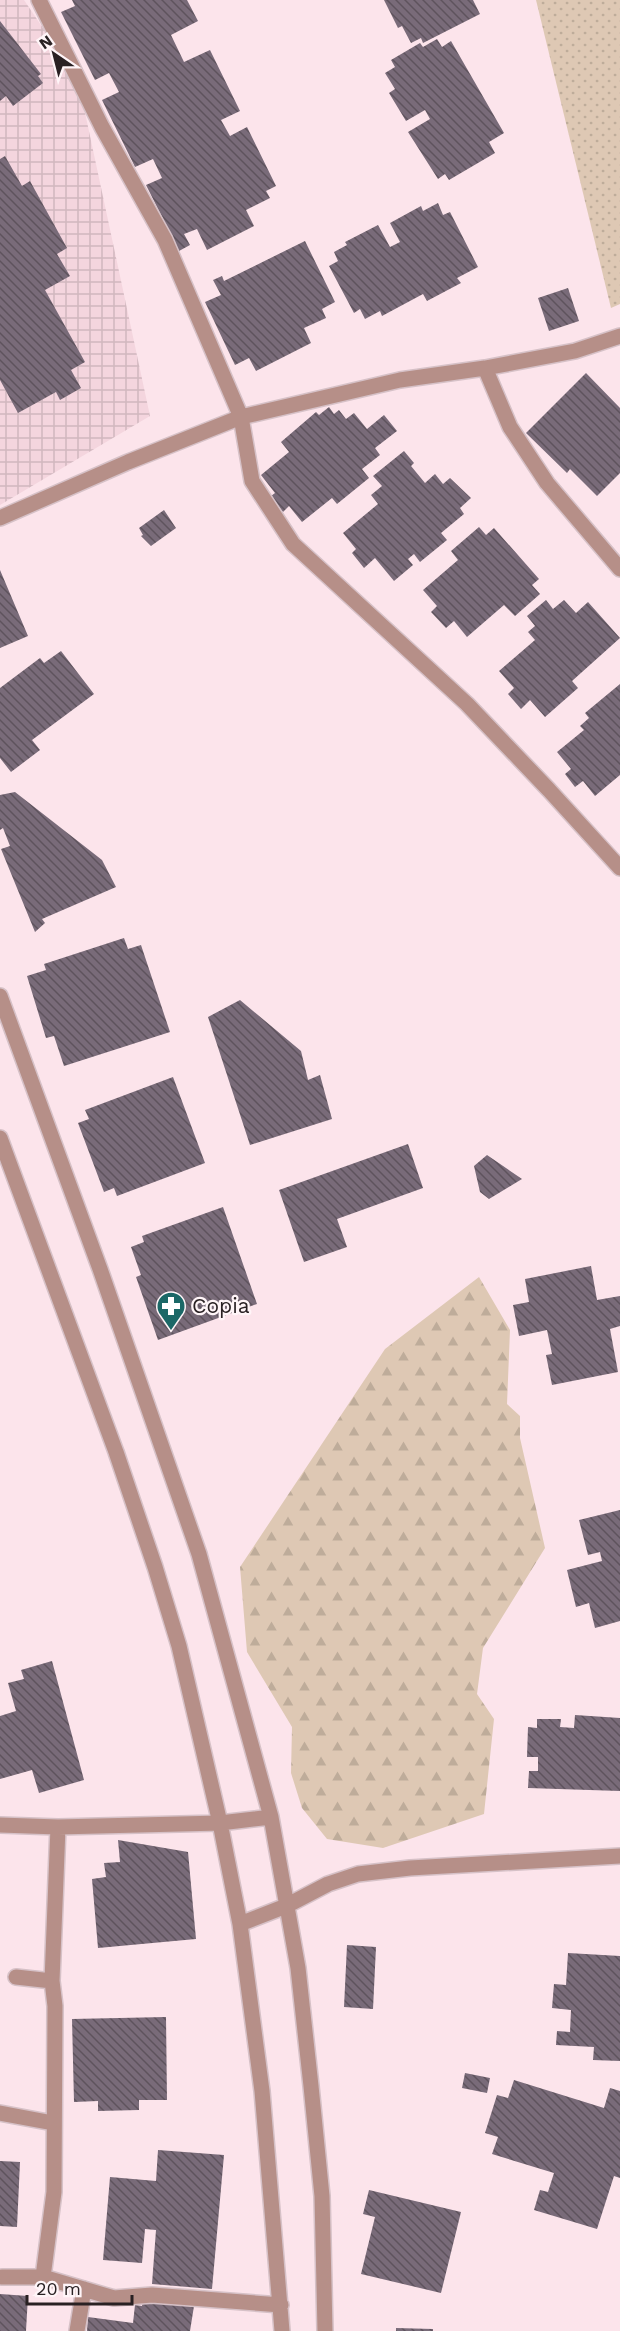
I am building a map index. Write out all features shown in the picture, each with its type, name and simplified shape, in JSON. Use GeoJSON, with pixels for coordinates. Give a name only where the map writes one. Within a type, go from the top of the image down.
{"type":"FeatureCollection","features":[{"type":"Feature","properties":{"kind":"street"},"geometry":{"type":"LineString","coordinates":[[39,0],[102,127],[165,240],[241,417],[252,481],[293,544],[466,704],[620,868]]}},
{"type":"Feature","properties":{"kind":"street"},"geometry":{"type":"LineString","coordinates":[[0,518],[128,462],[241,417],[400,380],[485,368],[576,351],[620,336]]}},
{"type":"Feature","properties":{"kind":"street"},"geometry":{"type":"LineString","coordinates":[[485,368],[510,427],[547,483],[620,569]]}},
{"type":"Feature","properties":{"kind":"street"},"geometry":{"type":"LineString","coordinates":[[0,996],[100,1269],[199,1554],[271,1817],[298,1968],[322,2196],[325,2331]]}},
{"type":"Feature","properties":{"kind":"street"},"geometry":{"type":"LineString","coordinates":[[0,1138],[60,1297],[155,1567],[179,1646],[220,1822],[240,1924],[262,2091],[282,2331]]}},
{"type":"Feature","properties":{"kind":"street"},"geometry":{"type":"LineString","coordinates":[[0,1825],[58,1827],[220,1822],[271,1817]]}},
{"type":"Feature","properties":{"kind":"street"},"geometry":{"type":"LineString","coordinates":[[43,2277],[54,2192],[55,2006],[52,1982],[58,1827]]}},
{"type":"Feature","properties":{"kind":"street"},"geometry":{"type":"LineString","coordinates":[[240,1924],[286,1906],[309,1892],[358,1874],[410,1868],[620,1856]]}},
{"type":"Feature","properties":{"kind":"street"},"geometry":{"type":"LineString","coordinates":[[15,1977],[52,1982]]}},
{"type":"Feature","properties":{"kind":"street"},"geometry":{"type":"LineString","coordinates":[[0,2113],[53,2123]]}},
{"type":"Feature","properties":{"kind":"street"},"geometry":{"type":"LineString","coordinates":[[2,2277],[43,2277],[114,2298],[152,2295],[281,2305]]}},
{"type":"Feature","properties":{"kind":"street"},"geometry":{"type":"LineString","coordinates":[[77,2331],[84,2289]]}},
{"type":"Feature","properties":{"kind":"shaded area"},"geometry":{"type":"Polygon","coordinates":[[[0,0],[24,0],[78,80],[150,416],[0,505],[0,0]]]}},
{"type":"Feature","properties":{"kind":"green space"},"geometry":{"type":"Polygon","coordinates":[[[536,0],[620,0],[620,304],[611,308],[536,0]]]}},
{"type":"Feature","properties":{"kind":"green space"},"geometry":{"type":"Polygon","coordinates":[[[479,1277],[510,1330],[507,1404],[520,1416],[520,1438],[545,1548],[483,1648],[477,1694],[494,1719],[484,1814],[383,1848],[327,1839],[302,1808],[291,1773],[292,1727],[247,1652],[240,1567],[385,1349],[479,1277]]]}},
{"type":"Feature","properties":{"kind":"building"},"geometry":{"type":"Polygon","coordinates":[[[72,0],[187,0],[198,21],[171,35],[184,62],[210,50],[240,111],[221,120],[230,136],[247,127],[276,186],[266,191],[270,198],[246,210],[254,226],[207,250],[197,229],[184,234],[190,245],[179,251],[146,185],[162,178],[153,159],[135,167],[102,100],[119,92],[109,73],[95,80],[61,12],[75,6],[72,0]]]}},
{"type":"Feature","properties":{"kind":"building"},"geometry":{"type":"Polygon","coordinates":[[[384,0],[473,0],[480,14],[423,43],[421,38],[411,43],[402,26],[398,28],[384,0]]]}},
{"type":"Feature","properties":{"kind":"building"},"geometry":{"type":"Polygon","coordinates":[[[0,21],[41,74],[38,76],[43,83],[13,106],[6,96],[0,101],[0,21]]]}},
{"type":"Feature","properties":{"kind":"building"},"geometry":{"type":"Polygon","coordinates":[[[437,39],[442,47],[451,41],[504,133],[489,142],[495,153],[449,180],[445,174],[438,179],[408,132],[430,119],[425,110],[406,121],[389,93],[395,89],[385,73],[395,67],[391,60],[420,43],[423,47],[437,39]]]}},
{"type":"Feature","properties":{"kind":"building"},"geometry":{"type":"Polygon","coordinates":[[[5,156],[22,186],[30,181],[67,248],[57,254],[70,276],[45,290],[85,362],[71,370],[81,388],[60,400],[56,392],[18,413],[0,380],[0,159],[5,156]]]}},
{"type":"Feature","properties":{"kind":"building"},"geometry":{"type":"Polygon","coordinates":[[[438,203],[443,215],[450,212],[478,267],[457,278],[461,283],[427,301],[423,294],[382,316],[380,311],[365,319],[360,309],[354,313],[329,266],[338,261],[334,252],[347,245],[345,242],[378,225],[390,247],[400,242],[390,223],[421,206],[423,211],[438,203]]]}},
{"type":"Feature","properties":{"kind":"building"},"geometry":{"type":"Polygon","coordinates":[[[305,241],[335,302],[322,309],[326,318],[304,328],[311,343],[256,371],[249,358],[235,365],[205,302],[221,295],[213,280],[222,276],[224,281],[305,241]]]}},
{"type":"Feature","properties":{"kind":"building"},"geometry":{"type":"Polygon","coordinates":[[[568,288],[579,321],[549,331],[538,298],[568,288]]]}},
{"type":"Feature","properties":{"kind":"building"},"geometry":{"type":"Polygon","coordinates":[[[586,373],[620,408],[620,473],[597,496],[570,469],[567,473],[526,433],[586,373]]]}},
{"type":"Feature","properties":{"kind":"building"},"geometry":{"type":"Polygon","coordinates":[[[329,407],[334,414],[339,410],[346,419],[354,413],[367,429],[384,415],[397,431],[375,448],[380,455],[362,469],[369,478],[337,504],[332,498],[302,522],[289,506],[283,512],[271,496],[275,493],[261,475],[289,452],[281,442],[316,412],[319,415],[329,407]]]}},
{"type":"Feature","properties":{"kind":"building"},"geometry":{"type":"Polygon","coordinates":[[[404,451],[414,463],[411,466],[425,483],[435,474],[443,484],[450,478],[471,498],[460,508],[464,514],[441,533],[447,540],[420,562],[414,554],[408,559],[413,565],[394,581],[375,558],[364,568],[352,553],[356,549],[343,533],[378,504],[371,495],[382,486],[373,476],[404,451]]]}},
{"type":"Feature","properties":{"kind":"building"},"geometry":{"type":"Polygon","coordinates":[[[164,510],[176,528],[151,546],[141,536],[143,535],[139,528],[164,510]]]}},
{"type":"Feature","properties":{"kind":"building"},"geometry":{"type":"Polygon","coordinates":[[[479,527],[486,535],[494,528],[539,579],[532,585],[540,594],[515,616],[504,605],[467,637],[454,621],[446,628],[431,612],[437,606],[423,590],[458,560],[451,551],[479,527]]]}},
{"type":"Feature","properties":{"kind":"building"},"geometry":{"type":"Polygon","coordinates":[[[0,570],[28,636],[0,648],[0,570]]]}},
{"type":"Feature","properties":{"kind":"building"},"geometry":{"type":"Polygon","coordinates":[[[546,600],[553,609],[564,600],[576,613],[588,602],[620,638],[572,681],[578,688],[545,717],[530,700],[521,709],[508,694],[514,688],[499,671],[535,640],[528,632],[535,626],[527,616],[546,600]]]}},
{"type":"Feature","properties":{"kind":"building"},"geometry":{"type":"Polygon","coordinates":[[[61,651],[94,694],[32,740],[40,750],[11,772],[0,758],[0,688],[40,658],[44,663],[61,651]]]}},
{"type":"Feature","properties":{"kind":"building"},"geometry":{"type":"Polygon","coordinates":[[[620,684],[620,775],[595,796],[583,781],[575,787],[565,774],[571,769],[557,752],[584,730],[580,726],[589,718],[585,713],[620,684]]]}},
{"type":"Feature","properties":{"kind":"building"},"geometry":{"type":"Polygon","coordinates":[[[15,792],[102,860],[116,887],[42,919],[45,923],[35,932],[1,849],[10,846],[3,828],[0,830],[0,795],[15,792]]]}},
{"type":"Feature","properties":{"kind":"building"},"geometry":{"type":"Polygon","coordinates":[[[124,938],[128,949],[141,945],[170,1032],[64,1066],[54,1036],[46,1038],[27,976],[46,970],[44,964],[124,938]]]}},
{"type":"Feature","properties":{"kind":"building"},"geometry":{"type":"Polygon","coordinates":[[[240,1000],[301,1051],[308,1080],[320,1075],[332,1119],[250,1145],[208,1017],[240,1000]]]}},
{"type":"Feature","properties":{"kind":"building"},"geometry":{"type":"Polygon","coordinates":[[[173,1077],[205,1163],[117,1196],[114,1188],[104,1192],[78,1123],[89,1119],[85,1110],[173,1077]]]}},
{"type":"Feature","properties":{"kind":"building"},"geometry":{"type":"Polygon","coordinates":[[[408,1144],[423,1188],[337,1219],[347,1247],[304,1262],[279,1190],[408,1144]]]}},
{"type":"Feature","properties":{"kind":"building"},"geometry":{"type":"Polygon","coordinates":[[[487,1155],[522,1179],[489,1199],[480,1192],[474,1166],[487,1155]]]}},
{"type":"Feature","properties":{"kind":"building"},"geometry":{"type":"Polygon","coordinates":[[[223,1207],[257,1304],[158,1340],[136,1277],[141,1275],[131,1247],[144,1242],[142,1236],[223,1207]]]}},
{"type":"Feature","properties":{"kind":"building"},"geometry":{"type":"Polygon","coordinates":[[[591,1266],[597,1300],[620,1296],[620,1326],[610,1329],[618,1372],[552,1385],[546,1355],[552,1354],[547,1330],[519,1336],[513,1305],[529,1302],[525,1279],[591,1266]]]}},
{"type":"Feature","properties":{"kind":"building"},"geometry":{"type":"Polygon","coordinates":[[[620,1510],[620,1621],[595,1628],[589,1603],[576,1607],[567,1570],[602,1561],[600,1552],[588,1555],[579,1520],[620,1510]]]}},
{"type":"Feature","properties":{"kind":"building"},"geometry":{"type":"Polygon","coordinates":[[[52,1661],[84,1780],[39,1793],[32,1770],[0,1779],[0,1716],[16,1711],[8,1683],[24,1679],[21,1670],[52,1661]]]}},
{"type":"Feature","properties":{"kind":"building"},"geometry":{"type":"Polygon","coordinates":[[[575,1715],[620,1718],[620,1791],[528,1788],[529,1771],[538,1771],[538,1757],[527,1757],[528,1727],[537,1728],[537,1719],[561,1719],[560,1727],[574,1728],[575,1715]]]}},
{"type":"Feature","properties":{"kind":"building"},"geometry":{"type":"Polygon","coordinates":[[[118,1840],[188,1852],[196,1939],[98,1948],[92,1879],[106,1877],[104,1863],[120,1862],[118,1840]]]}},
{"type":"Feature","properties":{"kind":"building"},"geometry":{"type":"Polygon","coordinates":[[[347,1945],[376,1947],[373,2009],[344,2007],[347,1945]]]}},
{"type":"Feature","properties":{"kind":"building"},"geometry":{"type":"Polygon","coordinates":[[[568,1953],[620,1956],[620,2061],[593,2060],[594,2047],[556,2045],[557,2031],[570,2032],[571,2010],[552,2008],[554,1984],[566,1985],[568,1953]]]}},
{"type":"Feature","properties":{"kind":"building"},"geometry":{"type":"Polygon","coordinates":[[[166,2017],[167,2100],[139,2100],[139,2110],[98,2111],[98,2101],[74,2102],[72,2019],[166,2017]]]}},
{"type":"Feature","properties":{"kind":"building"},"geometry":{"type":"Polygon","coordinates":[[[465,2073],[490,2078],[487,2093],[462,2088],[465,2073]]]}},
{"type":"Feature","properties":{"kind":"building"},"geometry":{"type":"Polygon","coordinates":[[[514,2080],[604,2108],[610,2088],[620,2091],[620,2178],[614,2176],[597,2229],[534,2210],[540,2190],[548,2192],[554,2173],[492,2154],[498,2137],[485,2133],[497,2095],[508,2098],[514,2080]]]}},
{"type":"Feature","properties":{"kind":"building"},"geometry":{"type":"Polygon","coordinates":[[[158,2150],[224,2155],[212,2289],[152,2284],[156,2230],[145,2229],[142,2263],[103,2260],[110,2177],[156,2181],[158,2150]]]}},
{"type":"Feature","properties":{"kind":"building"},"geometry":{"type":"Polygon","coordinates":[[[0,2161],[20,2162],[17,2227],[0,2226],[0,2161]]]}},
{"type":"Feature","properties":{"kind":"building"},"geometry":{"type":"Polygon","coordinates":[[[369,2190],[461,2212],[441,2293],[361,2274],[375,2217],[363,2214],[369,2190]]]}},
{"type":"Feature","properties":{"kind":"building"},"geometry":{"type":"Polygon","coordinates":[[[0,2294],[28,2296],[26,2331],[0,2331],[0,2294]]]}},
{"type":"Feature","properties":{"kind":"building"},"geometry":{"type":"Polygon","coordinates":[[[143,2300],[194,2306],[190,2331],[87,2331],[88,2317],[133,2323],[135,2305],[142,2306],[143,2300]]]}},
{"type":"Feature","properties":{"kind":"building"},"geometry":{"type":"Polygon","coordinates":[[[396,2328],[433,2329],[433,2331],[396,2331],[396,2328]]]}},
{"type":"Feature","properties":{"kind":"place","name":"Copia"},"geometry":{"type":"Point","coordinates":[171,1332]}}]}
